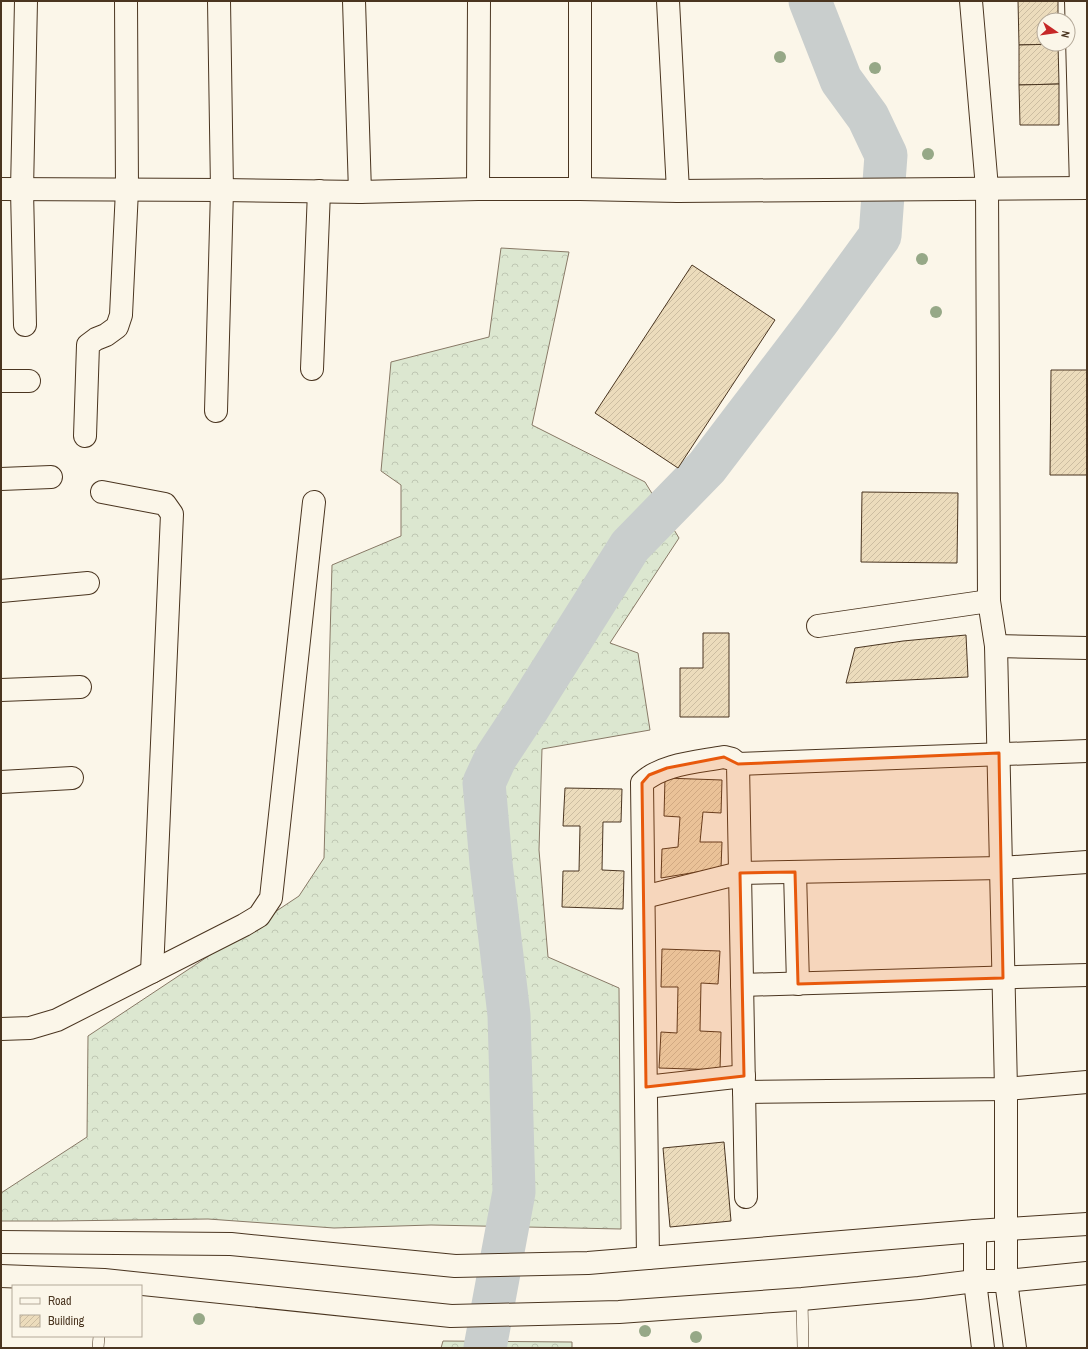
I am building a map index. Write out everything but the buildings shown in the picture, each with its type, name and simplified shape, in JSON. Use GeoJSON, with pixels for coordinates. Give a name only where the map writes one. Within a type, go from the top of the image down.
{"type":"FeatureCollection","features":[{"type":"Feature","properties":{"kind":"street"},"geometry":{"type":"LineString","coordinates":[[25,325],[12,189],[26,1]]}},
{"type":"Feature","properties":{"kind":"street"},"geometry":{"type":"LineString","coordinates":[[85,436],[88,345],[117,327],[121,315],[127,190],[126,1]]}},
{"type":"Feature","properties":{"kind":"street"},"geometry":{"type":"LineString","coordinates":[[216,411],[222,190],[219,1]]}},
{"type":"Feature","properties":{"kind":"street"},"geometry":{"type":"LineString","coordinates":[[354,1],[360,192]]}},
{"type":"Feature","properties":{"kind":"street"},"geometry":{"type":"LineString","coordinates":[[478,189],[479,1]]}},
{"type":"Feature","properties":{"kind":"street"},"geometry":{"type":"LineString","coordinates":[[580,1],[580,189]]}},
{"type":"Feature","properties":{"kind":"street"},"geometry":{"type":"LineString","coordinates":[[668,1],[678,191]]}},
{"type":"Feature","properties":{"kind":"street"},"geometry":{"type":"LineString","coordinates":[[971,1],[987,188],[989,601],[996,646],[999,753],[1006,1089],[1006,1280],[1015,1348]]}},
{"type":"Feature","properties":{"kind":"street"},"geometry":{"type":"LineString","coordinates":[[12,189],[360,192],[478,189],[678,191],[1084,188],[1076,1]]}},
{"type":"Feature","properties":{"kind":"street"},"geometry":{"type":"LineString","coordinates":[[312,369],[319,191]]}},
{"type":"Feature","properties":{"kind":"street"},"geometry":{"type":"LineString","coordinates":[[1,381],[29,381]]}},
{"type":"Feature","properties":{"kind":"street"},"geometry":{"type":"LineString","coordinates":[[1,479],[51,476]]}},
{"type":"Feature","properties":{"kind":"street"},"geometry":{"type":"LineString","coordinates":[[102,492],[165,504],[172,514],[152,972]]}},
{"type":"Feature","properties":{"kind":"street"},"geometry":{"type":"LineString","coordinates":[[1,1029],[30,1028],[57,1020],[259,916],[270,898],[314,502]]}},
{"type":"Feature","properties":{"kind":"street"},"geometry":{"type":"LineString","coordinates":[[1,591],[88,583]]}},
{"type":"Feature","properties":{"kind":"street"},"geometry":{"type":"LineString","coordinates":[[818,626],[989,601]]}},
{"type":"Feature","properties":{"kind":"street"},"geometry":{"type":"LineString","coordinates":[[996,646],[1087,648]]}},
{"type":"Feature","properties":{"kind":"street"},"geometry":{"type":"LineString","coordinates":[[1,690],[80,687]]}},
{"type":"Feature","properties":{"kind":"street"},"geometry":{"type":"LineString","coordinates":[[648,1258],[642,783],[649,775],[667,768],[724,757],[732,759],[738,764],[1087,750]]}},
{"type":"Feature","properties":{"kind":"street"},"geometry":{"type":"LineString","coordinates":[[738,764],[746,1197]]}},
{"type":"Feature","properties":{"kind":"street"},"geometry":{"type":"LineString","coordinates":[[1,782],[72,778]]}},
{"type":"Feature","properties":{"kind":"street"},"geometry":{"type":"LineString","coordinates":[[644,897],[740,873],[1001,868],[1087,862]]}},
{"type":"Feature","properties":{"kind":"street"},"geometry":{"type":"LineString","coordinates":[[795,872],[798,984]]}},
{"type":"Feature","properties":{"kind":"street"},"geometry":{"type":"LineString","coordinates":[[742,985],[1087,975]]}},
{"type":"Feature","properties":{"kind":"street"},"geometry":{"type":"LineString","coordinates":[[646,1087],[744,1084],[1006,1089],[1087,1082]]}},
{"type":"Feature","properties":{"kind":"street"},"geometry":{"type":"LineString","coordinates":[[1,1242],[232,1244],[456,1266],[588,1263],[975,1231],[1087,1224]]}},
{"type":"Feature","properties":{"kind":"street"},"geometry":{"type":"LineString","coordinates":[[975,1231],[975,1281],[983,1348]]}},
{"type":"Feature","properties":{"kind":"street"},"geometry":{"type":"LineString","coordinates":[[142,1287],[450,1316],[619,1312],[919,1288],[975,1281],[1006,1280],[1087,1273]]}},
{"type":"Feature","properties":{"kind":"street"},"geometry":{"type":"LineString","coordinates":[[1,1276],[125,1285]]}},
{"type":"Feature","properties":{"kind":"lane"},"geometry":{"type":"LineString","coordinates":[[802,1298],[803,1348]]}},
{"type":"Feature","properties":{"kind":"lane"},"geometry":{"type":"LineString","coordinates":[[98,1348],[99,1337]]}},
{"type":"Feature","properties":{"kind":"highlighted area"},"geometry":{"type":"Polygon","coordinates":[[[999,753],[1003,978],[798,984],[795,872],[740,873],[744,1076],[646,1087],[642,783],[649,775],[667,768],[724,757],[738,764],[999,753]]]}},
{"type":"Feature","properties":{"kind":"green space"},"geometry":{"type":"Polygon","coordinates":[[[501,248],[569,252],[532,425],[645,482],[679,538],[610,643],[638,653],[650,730],[542,749],[539,850],[548,957],[619,988],[621,1229],[431,1225],[334,1228],[208,1219],[1,1221],[1,1193],[87,1137],[88,1036],[299,896],[324,858],[332,565],[401,536],[401,485],[381,471],[391,362],[489,337],[501,248]]]}},
{"type":"Feature","properties":{"kind":"green space"},"geometry":{"type":"Polygon","coordinates":[[[443,1341],[572,1342],[572,1348],[441,1348],[443,1341]]]}},
{"type":"Feature","properties":{"kind":"waterway"},"geometry":{"type":"LineString","coordinates":[[485,1348],[514,1192],[509,1015],[491,863],[484,783],[496,757],[630,546],[707,467],[818,321],[880,236],[886,155],[868,117],[841,80],[810,1]]}}]}
